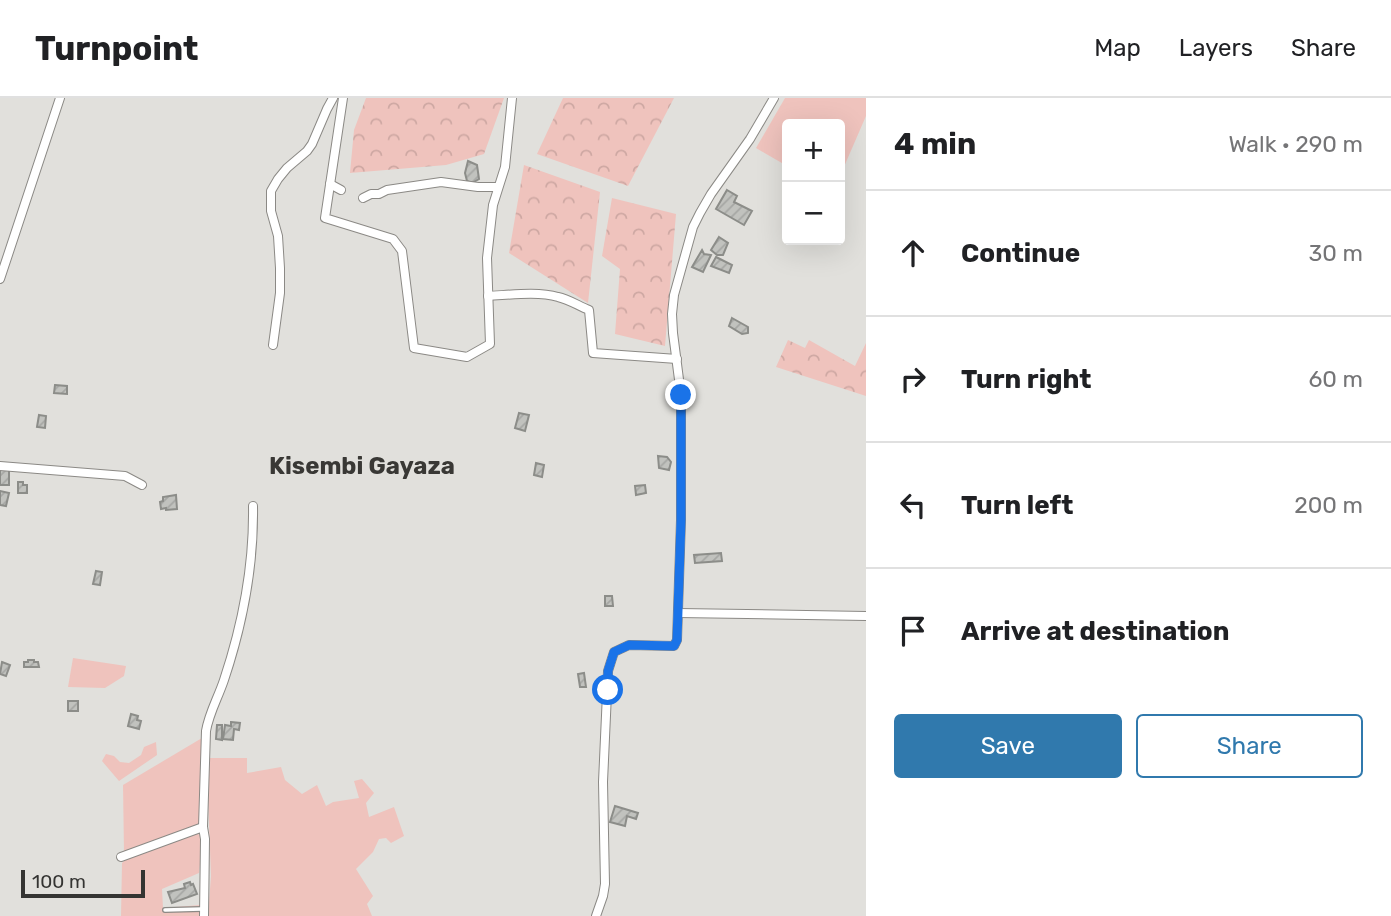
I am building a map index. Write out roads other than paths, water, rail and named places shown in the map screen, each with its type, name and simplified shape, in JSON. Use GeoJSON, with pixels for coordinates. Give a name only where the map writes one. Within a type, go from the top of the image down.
{"type":"FeatureCollection","features":[{"type":"Feature","properties":{"kind":"street"},"geometry":{"type":"LineString","coordinates":[[0,279],[60,98]]}},
{"type":"Feature","properties":{"kind":"street"},"geometry":{"type":"LineString","coordinates":[[273,345],[280,293],[280,268],[278,236],[271,211],[271,191],[282,173],[307,152],[333,98]]}},
{"type":"Feature","properties":{"kind":"street"},"geometry":{"type":"LineString","coordinates":[[343,98],[324,218],[393,239],[402,251],[414,348],[467,357],[490,344],[487,258],[493,205],[505,167],[512,98]]}},
{"type":"Feature","properties":{"kind":"street"},"geometry":{"type":"LineString","coordinates":[[596,916],[605,884],[603,782],[608,671],[614,652],[629,645],[674,646],[677,640],[681,395],[672,314],[674,295],[693,227],[710,194],[750,139],[774,98]]}},
{"type":"Feature","properties":{"kind":"street"},"geometry":{"type":"LineString","coordinates":[[363,198],[387,190],[441,182],[499,187]]}},
{"type":"Feature","properties":{"kind":"street"},"geometry":{"type":"LineString","coordinates":[[330,184],[341,190]]}},
{"type":"Feature","properties":{"kind":"street"},"geometry":{"type":"LineString","coordinates":[[488,296],[561,297],[589,310],[593,353],[677,359]]}},
{"type":"Feature","properties":{"kind":"street"},"geometry":{"type":"LineString","coordinates":[[0,466],[125,475],[142,485]]}},
{"type":"Feature","properties":{"kind":"street"},"geometry":{"type":"LineString","coordinates":[[204,912],[206,731],[243,614],[250,576],[253,506]]}},
{"type":"Feature","properties":{"kind":"street"},"geometry":{"type":"LineString","coordinates":[[678,612],[866,616]]}},
{"type":"Feature","properties":{"kind":"street"},"geometry":{"type":"LineString","coordinates":[[121,857],[203,827]]}},
{"type":"Feature","properties":{"kind":"lane"},"geometry":{"type":"LineString","coordinates":[[165,910],[204,912]]}},
{"type":"Feature","properties":{"kind":"district","name":"Kisembi Gayaza"},"geometry":{"type":"Point","coordinates":[362,466]}}]}
